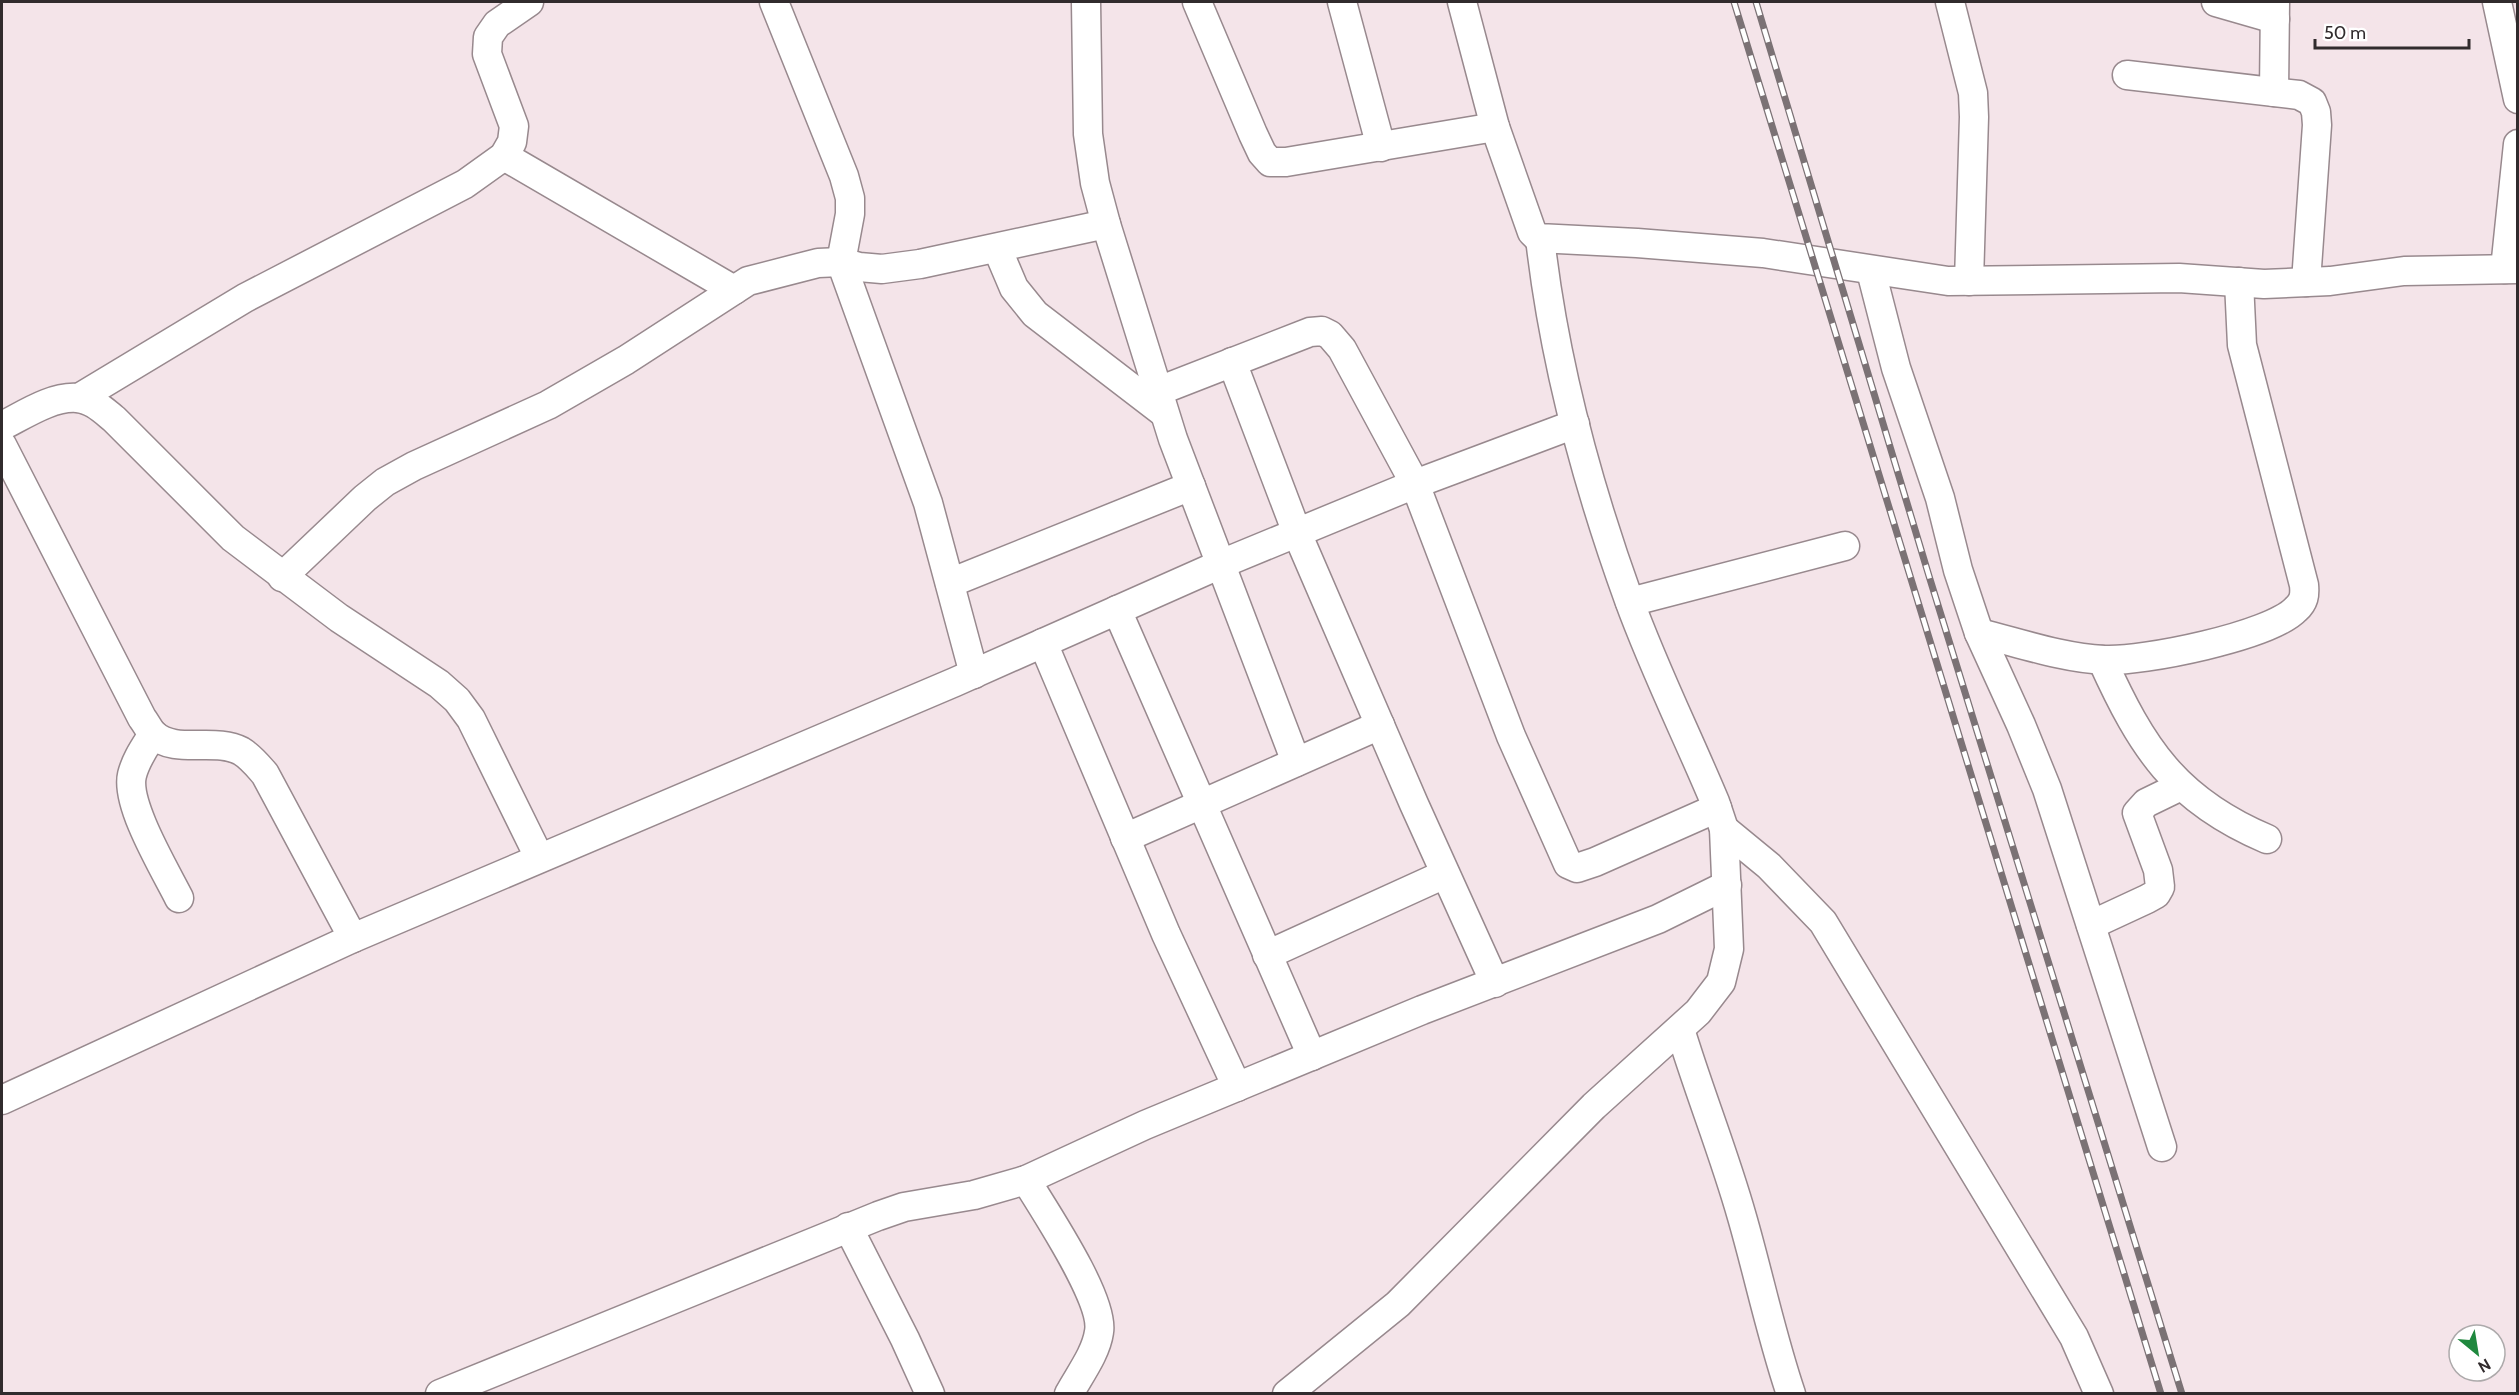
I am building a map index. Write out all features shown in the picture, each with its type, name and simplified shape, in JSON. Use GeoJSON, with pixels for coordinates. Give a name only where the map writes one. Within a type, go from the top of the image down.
{"type":"FeatureCollection","features":[{"type":"Feature","properties":{"kind":"street"},"geometry":{"type":"LineString","coordinates":[[79,398],[245,298],[465,184],[504,156],[512,142],[514,126],[487,54],[488,37],[497,24],[529,2]]}},
{"type":"Feature","properties":{"kind":"street"},"geometry":{"type":"LineString","coordinates":[[774,2],[844,176],[850,198],[848,233],[841,262],[918,473],[974,674]]}},
{"type":"Feature","properties":{"kind":"street"},"geometry":{"type":"LineString","coordinates":[[1086,2],[1088,134],[1095,183],[1106,225],[1160,402],[1296,762]]}},
{"type":"Feature","properties":{"kind":"street"},"geometry":{"type":"LineString","coordinates":[[1197,2],[1253,134],[1262,153],[1270,162],[1286,162],[1496,127]]}},
{"type":"Feature","properties":{"kind":"street"},"geometry":{"type":"LineString","coordinates":[[1342,2],[1381,147]]}},
{"type":"Feature","properties":{"kind":"street"},"geometry":{"type":"LineString","coordinates":[[1462,2],[1496,127],[1532,232],[1535,237],[1540,238],[1763,253],[1912,278],[1969,281],[2179,278],[2239,282],[2306,282],[2404,271],[2511,269],[2517,144]]}},
{"type":"Feature","properties":{"kind":"street"},"geometry":{"type":"LineString","coordinates":[[1950,2],[1973,93],[1969,281]]}},
{"type":"Feature","properties":{"kind":"street"},"geometry":{"type":"LineString","coordinates":[[2216,2],[2275,10],[2274,92]]}},
{"type":"Feature","properties":{"kind":"street"},"geometry":{"type":"LineString","coordinates":[[2497,2],[2517,99]]}},
{"type":"Feature","properties":{"kind":"street"},"geometry":{"type":"LineString","coordinates":[[2127,75],[2299,95],[2312,102],[2316,112],[2306,282]]}},
{"type":"Feature","properties":{"kind":"street"},"geometry":{"type":"LineString","coordinates":[[504,156],[734,290]]}},
{"type":"Feature","properties":{"kind":"street"},"geometry":{"type":"LineString","coordinates":[[282,577],[385,482],[414,466],[548,405],[626,360],[748,281],[818,262],[841,262],[882,269],[1106,225]]}},
{"type":"Feature","properties":{"kind":"street"},"geometry":{"type":"LineString","coordinates":[[1287,1394],[1398,1304],[1585,1114],[1704,1005],[1721,982],[1729,949],[1727,885],[1720,818],[1630,602],[1580,448],[1549,301],[1540,238]]}},
{"type":"Feature","properties":{"kind":"street"},"geometry":{"type":"LineString","coordinates":[[997,248],[1014,288],[1035,314],[1160,402]]}},
{"type":"Feature","properties":{"kind":"street"},"geometry":{"type":"LineString","coordinates":[[1871,271],[1896,368],[1940,498],[1958,570],[1979,633],[2043,780],[2162,1147]]}},
{"type":"Feature","properties":{"kind":"street"},"geometry":{"type":"LineString","coordinates":[[1979,633],[2059,653],[2124,661],[2238,635],[2281,620],[2298,608],[2303,600],[2304,585],[2242,345],[2239,282]]}},
{"type":"Feature","properties":{"kind":"street"},"geometry":{"type":"LineString","coordinates":[[1160,402],[1232,362],[1310,332],[1322,331],[1330,335],[1349,362],[1415,484],[1511,736],[1568,864],[1577,868],[1720,818]]}},
{"type":"Feature","properties":{"kind":"street"},"geometry":{"type":"LineString","coordinates":[[1232,362],[1297,533],[1445,874],[1495,983]]}},
{"type":"Feature","properties":{"kind":"street"},"geometry":{"type":"LineString","coordinates":[[2,426],[41,406],[63,399],[79,398],[97,405],[114,419],[233,538],[339,618],[418,668],[457,700],[471,719],[539,857]]}},
{"type":"Feature","properties":{"kind":"street"},"geometry":{"type":"LineString","coordinates":[[2,1100],[353,938],[539,857],[974,674],[1221,564],[1415,484],[1575,424]]}},
{"type":"Feature","properties":{"kind":"street"},"geometry":{"type":"LineString","coordinates":[[2,445],[142,718],[153,734],[165,741],[239,750],[253,760],[265,774],[353,938]]}},
{"type":"Feature","properties":{"kind":"street"},"geometry":{"type":"LineString","coordinates":[[950,583],[1191,486]]}},
{"type":"Feature","properties":{"kind":"street"},"geometry":{"type":"LineString","coordinates":[[1630,602],[1845,546]]}},
{"type":"Feature","properties":{"kind":"street"},"geometry":{"type":"LineString","coordinates":[[1117,610],[1312,1056]]}},
{"type":"Feature","properties":{"kind":"street"},"geometry":{"type":"LineString","coordinates":[[1043,643],[1166,934],[1237,1087]]}},
{"type":"Feature","properties":{"kind":"street"},"geometry":{"type":"LineString","coordinates":[[2102,660],[2147,743],[2170,775],[2216,813],[2239,827],[2267,838]]}},
{"type":"Feature","properties":{"kind":"street"},"geometry":{"type":"LineString","coordinates":[[1125,838],[1380,725]]}},
{"type":"Feature","properties":{"kind":"street"},"geometry":{"type":"LineString","coordinates":[[153,734],[139,757],[132,776],[132,794],[138,813],[178,898]]}},
{"type":"Feature","properties":{"kind":"street"},"geometry":{"type":"LineString","coordinates":[[2091,925],[2147,899],[2159,890],[2161,883],[2158,870],[2137,813],[2146,803],[2181,786]]}},
{"type":"Feature","properties":{"kind":"street"},"geometry":{"type":"LineString","coordinates":[[1720,818],[1823,922],[2074,1337],[2099,1394]]}},
{"type":"Feature","properties":{"kind":"street"},"geometry":{"type":"LineString","coordinates":[[1267,955],[1445,874]]}},
{"type":"Feature","properties":{"kind":"street"},"geometry":{"type":"LineString","coordinates":[[440,1394],[848,1227],[904,1207],[975,1195],[1026,1180],[1145,1125],[1422,1010],[1658,919],[1727,885]]}},
{"type":"Feature","properties":{"kind":"street"},"geometry":{"type":"LineString","coordinates":[[1680,1029],[1695,1078],[1724,1156],[1775,1347],[1791,1394]]}},
{"type":"Feature","properties":{"kind":"street"},"geometry":{"type":"LineString","coordinates":[[1026,1180],[1089,1290],[1100,1320],[1096,1344],[1069,1394]]}},
{"type":"Feature","properties":{"kind":"street"},"geometry":{"type":"LineString","coordinates":[[848,1227],[905,1339],[930,1394]]}},
{"type":"Feature","properties":{"kind":"railway"},"geometry":{"type":"LineString","coordinates":[[1734,2],[2161,1394]]}},
{"type":"Feature","properties":{"kind":"railway"},"geometry":{"type":"LineString","coordinates":[[1756,2],[1929,576],[2182,1394]]}}]}
